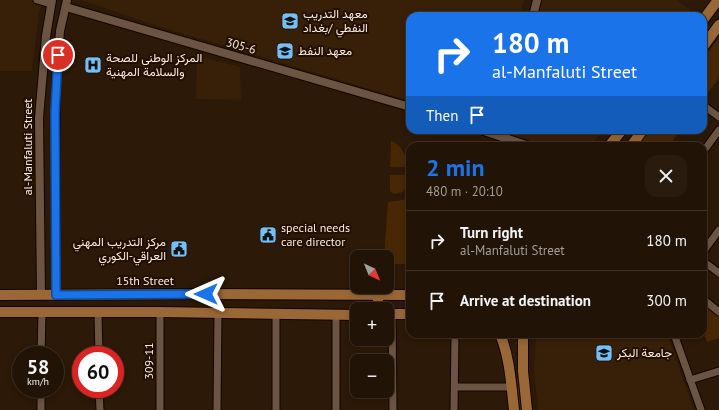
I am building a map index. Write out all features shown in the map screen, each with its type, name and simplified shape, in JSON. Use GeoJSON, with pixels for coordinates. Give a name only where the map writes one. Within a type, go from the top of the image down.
{"type":"FeatureCollection","features":[{"type":"Feature","properties":{"kind":"main road"},"geometry":{"type":"LineString","coordinates":[[707,15],[718,0]]}},
{"type":"Feature","properties":{"kind":"main road"},"geometry":{"type":"LineString","coordinates":[[707,42],[719,25]]}},
{"type":"Feature","properties":{"kind":"main road"},"geometry":{"type":"LineString","coordinates":[[612,142],[619,134]]}},
{"type":"Feature","properties":{"kind":"main road"},"geometry":{"type":"LineString","coordinates":[[624,134],[631,142]]}},
{"type":"Feature","properties":{"kind":"main road","name":"15th Street"},"geometry":{"type":"LineString","coordinates":[[0,295],[406,295]]}},
{"type":"Feature","properties":{"kind":"main road"},"geometry":{"type":"LineString","coordinates":[[378,295],[378,302]]}},
{"type":"Feature","properties":{"kind":"main road"},"geometry":{"type":"LineString","coordinates":[[0,312],[218,312],[350,315]]}},
{"type":"Feature","properties":{"kind":"main road"},"geometry":{"type":"LineString","coordinates":[[394,314],[406,314]]}},
{"type":"Feature","properties":{"kind":"main road"},"geometry":{"type":"LineString","coordinates":[[501,338],[510,372],[514,410]]}},
{"type":"Feature","properties":{"kind":"main road"},"geometry":{"type":"LineString","coordinates":[[523,338],[523,371],[527,410]]}},
{"type":"Feature","properties":{"kind":"main road"},"geometry":{"type":"LineString","coordinates":[[510,372],[523,371]]}},
{"type":"Feature","properties":{"kind":"street"},"geometry":{"type":"LineString","coordinates":[[37,0],[52,2]]}},
{"type":"Feature","properties":{"kind":"street"},"geometry":{"type":"LineString","coordinates":[[534,12],[537,0]]}},
{"type":"Feature","properties":{"kind":"street","name":"al-Manfaluti Street"},"geometry":{"type":"LineString","coordinates":[[41,295],[39,118],[42,66],[52,2]]}},
{"type":"Feature","properties":{"kind":"street"},"geometry":{"type":"LineString","coordinates":[[56,295],[56,82],[60,31],[66,3]]}},
{"type":"Feature","properties":{"kind":"street","name":"305-6"},"geometry":{"type":"LineString","coordinates":[[66,3],[406,106]]}},
{"type":"Feature","properties":{"kind":"street"},"geometry":{"type":"LineString","coordinates":[[42,66],[49,70],[57,68]]}},
{"type":"Feature","properties":{"kind":"street"},"geometry":{"type":"LineString","coordinates":[[41,81],[48,78],[56,82]]}},
{"type":"Feature","properties":{"kind":"street"},"geometry":{"type":"LineString","coordinates":[[707,108],[719,117]]}},
{"type":"Feature","properties":{"kind":"street"},"geometry":{"type":"LineString","coordinates":[[707,146],[719,130]]}},
{"type":"Feature","properties":{"kind":"street"},"geometry":{"type":"LineString","coordinates":[[502,134],[520,142]]}},
{"type":"Feature","properties":{"kind":"street"},"geometry":{"type":"LineString","coordinates":[[40,205],[55,205]]}},
{"type":"Feature","properties":{"kind":"street"},"geometry":{"type":"LineString","coordinates":[[707,246],[719,230]]}},
{"type":"Feature","properties":{"kind":"street"},"geometry":{"type":"LineString","coordinates":[[707,264],[719,273]]}},
{"type":"Feature","properties":{"kind":"street"},"geometry":{"type":"LineString","coordinates":[[707,302],[719,312]]}},
{"type":"Feature","properties":{"kind":"street"},"geometry":{"type":"LineString","coordinates":[[41,346],[42,312]]}},
{"type":"Feature","properties":{"kind":"street","name":"309-11"},"geometry":{"type":"LineString","coordinates":[[160,312],[160,410]]}},
{"type":"Feature","properties":{"kind":"street"},"geometry":{"type":"LineString","coordinates":[[217,410],[218,312]]}},
{"type":"Feature","properties":{"kind":"street"},"geometry":{"type":"LineString","coordinates":[[98,313],[99,346]]}},
{"type":"Feature","properties":{"kind":"street"},"geometry":{"type":"LineString","coordinates":[[276,313],[276,410]]}},
{"type":"Feature","properties":{"kind":"street"},"geometry":{"type":"LineString","coordinates":[[336,314],[336,410]]}},
{"type":"Feature","properties":{"kind":"street"},"geometry":{"type":"LineString","coordinates":[[454,410],[456,338]]}},
{"type":"Feature","properties":{"kind":"street"},"geometry":{"type":"LineString","coordinates":[[675,338],[701,410]]}},
{"type":"Feature","properties":{"kind":"street"},"geometry":{"type":"LineString","coordinates":[[390,346],[393,410]]}},
{"type":"Feature","properties":{"kind":"street"},"geometry":{"type":"LineString","coordinates":[[690,380],[719,371]]}},
{"type":"Feature","properties":{"kind":"street"},"geometry":{"type":"LineString","coordinates":[[455,387],[512,387]]}},
{"type":"Feature","properties":{"kind":"street"},"geometry":{"type":"LineString","coordinates":[[41,398],[41,410]]}},
{"type":"Feature","properties":{"kind":"street"},"geometry":{"type":"LineString","coordinates":[[99,398],[100,410]]}},
{"type":"Feature","properties":{"kind":"shaded area"},"geometry":{"type":"Polygon","coordinates":[[[0,0],[43,0],[39,13],[32,71],[0,71],[0,0]]]}},
{"type":"Feature","properties":{"kind":"shaded area"},"geometry":{"type":"Polygon","coordinates":[[[81,0],[524,0],[521,12],[406,12],[406,100],[157,26],[81,0]]]}},
{"type":"Feature","properties":{"kind":"shaded area"},"geometry":{"type":"Polygon","coordinates":[[[537,0],[677,0],[690,10],[689,12],[534,12],[537,0]]]}},
{"type":"Feature","properties":{"kind":"shaded area"},"geometry":{"type":"Polygon","coordinates":[[[719,38],[719,78],[707,94],[707,53],[719,38]]]}},
{"type":"Feature","properties":{"kind":"shaded area"},"geometry":{"type":"Polygon","coordinates":[[[197,56],[240,67],[241,100],[196,99],[197,56]]]}},
{"type":"Feature","properties":{"kind":"shaded area"},"geometry":{"type":"Polygon","coordinates":[[[500,134],[600,134],[594,142],[517,142],[500,136],[500,134]]]}},
{"type":"Feature","properties":{"kind":"shaded area"},"geometry":{"type":"Polygon","coordinates":[[[646,134],[677,134],[672,142],[640,142],[646,134]]]}},
{"type":"Feature","properties":{"kind":"shaded area"},"geometry":{"type":"Polygon","coordinates":[[[391,141],[398,145],[403,151],[406,159],[406,167],[390,167],[391,141]]]}},
{"type":"Feature","properties":{"kind":"shaded area"},"geometry":{"type":"Polygon","coordinates":[[[390,175],[406,175],[406,185],[403,192],[394,194],[390,191],[390,175]]]}},
{"type":"Feature","properties":{"kind":"shaded area"},"geometry":{"type":"Polygon","coordinates":[[[406,199],[406,264],[394,264],[394,250],[385,250],[388,202],[406,199]]]}},
{"type":"Feature","properties":{"kind":"shaded area"},"geometry":{"type":"Polygon","coordinates":[[[707,302],[719,312],[719,338],[707,342],[706,338],[707,338],[707,302]]]}},
{"type":"Feature","properties":{"kind":"shaded area","name":"جامعة البكر"},"geometry":{"type":"Polygon","coordinates":[[[536,338],[668,338],[694,410],[538,410],[534,372],[536,338]]]}},
{"type":"Feature","properties":{"kind":"shaded area"},"geometry":{"type":"Polygon","coordinates":[[[518,377],[520,379],[524,410],[518,410],[515,383],[518,377]]]}},
{"type":"Feature","properties":{"kind":"place","name":"معهد التدريب النفطي /بغداد"},"geometry":{"type":"Point","coordinates":[290,21]}},
{"type":"Feature","properties":{"kind":"place","name":"معهد النفط"},"geometry":{"type":"Point","coordinates":[285,51]}},
{"type":"Feature","properties":{"kind":"place","name":"المركز الوطني للصحة والسلامة المهنية"},"geometry":{"type":"Point","coordinates":[93,65]}},
{"type":"Feature","properties":{"kind":"place","name":"special needs care director"},"geometry":{"type":"Point","coordinates":[268,235]}},
{"type":"Feature","properties":{"kind":"place","name":"مركز التدريب المهني العراقي-الكوري"},"geometry":{"type":"Point","coordinates":[179,249]}},
{"type":"Feature","properties":{"kind":"place","name":"جامعة البكر"},"geometry":{"type":"Point","coordinates":[604,353]}},
{"type":"Feature","properties":{"kind":"route"},"geometry":{"type":"LineString","coordinates":[[58,55],[55,112],[56,295],[206,294]]}}]}
